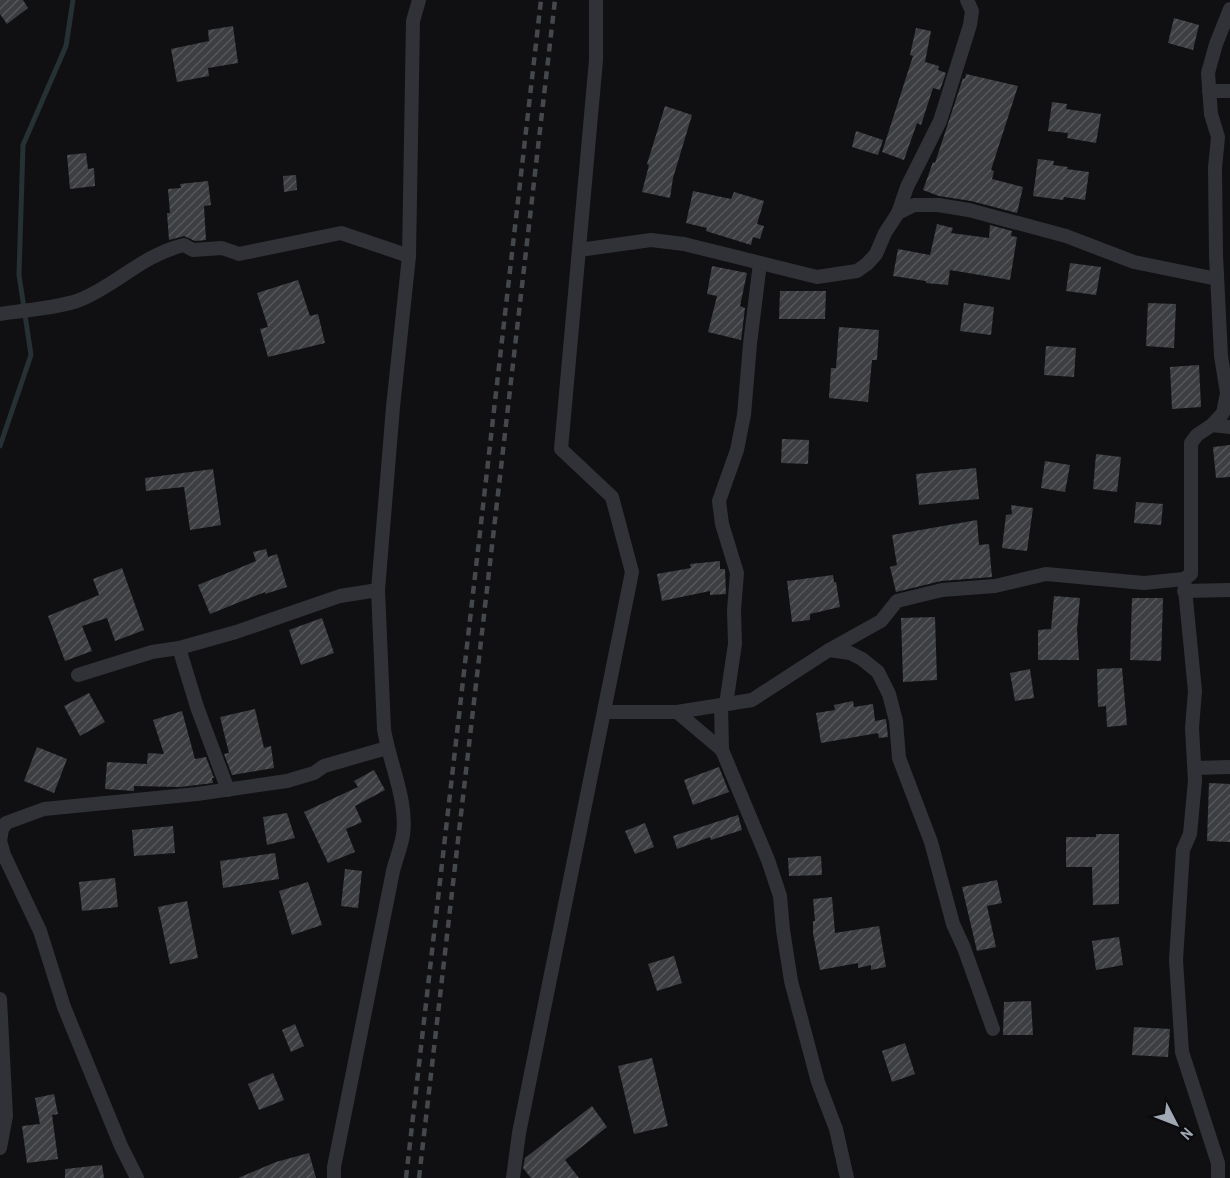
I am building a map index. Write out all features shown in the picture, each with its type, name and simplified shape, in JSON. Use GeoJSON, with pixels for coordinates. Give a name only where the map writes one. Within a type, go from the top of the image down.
{"type":"FeatureCollection","features":[{"type":"Feature","properties":{"kind":"street"},"geometry":{"type":"LineString","coordinates":[[334,1178],[334,1167],[393,871],[403,833],[400,792],[384,729],[378,590],[393,407],[409,256],[413,21],[419,0]]}},
{"type":"Feature","properties":{"kind":"street"},"geometry":{"type":"LineString","coordinates":[[513,1178],[519,1133],[632,572],[612,497],[561,449],[596,60],[596,0]]}},
{"type":"Feature","properties":{"kind":"street"},"geometry":{"type":"LineString","coordinates":[[579,250],[651,240],[684,244],[818,278],[857,271],[876,254],[885,232],[898,213],[907,187],[940,121],[970,25],[972,11],[967,0]]}},
{"type":"Feature","properties":{"kind":"street"},"geometry":{"type":"LineString","coordinates":[[1218,1178],[1218,1163],[1182,1052],[1177,972],[1184,850],[1190,834],[1195,768],[1192,728],[1195,691],[1184,585],[1192,568],[1191,443],[1223,413],[1227,393],[1221,356],[1217,279],[1215,168],[1218,137],[1211,114],[1208,73],[1216,44],[1230,9]]}},
{"type":"Feature","properties":{"kind":"street"},"geometry":{"type":"LineString","coordinates":[[1209,91],[1230,91]]}},
{"type":"Feature","properties":{"kind":"street"},"geometry":{"type":"LineString","coordinates":[[898,213],[914,205],[938,205],[969,210],[1066,236],[1134,262],[1217,279]]}},
{"type":"Feature","properties":{"kind":"street"},"geometry":{"type":"LineString","coordinates":[[0,314],[81,300],[140,262],[166,249],[184,245],[193,250],[222,248],[239,254],[341,233],[409,256]]}},
{"type":"Feature","properties":{"kind":"street"},"geometry":{"type":"LineString","coordinates":[[760,263],[744,415],[737,450],[719,501],[722,524],[737,573],[734,610],[735,644],[723,705],[723,750],[768,860],[780,896],[791,981],[818,1082],[836,1129],[847,1178]]}},
{"type":"Feature","properties":{"kind":"street"},"geometry":{"type":"LineString","coordinates":[[1212,425],[1230,427]]}},
{"type":"Feature","properties":{"kind":"street"},"geometry":{"type":"LineString","coordinates":[[604,712],[677,712],[752,700],[829,650],[881,621],[897,601],[942,590],[994,586],[1046,574],[1230,590]]}},
{"type":"Feature","properties":{"kind":"street"},"geometry":{"type":"LineString","coordinates":[[78,675],[152,652],[179,648],[245,629],[340,596],[378,590]]}},
{"type":"Feature","properties":{"kind":"street"},"geometry":{"type":"LineString","coordinates":[[179,648],[197,707],[228,790]]}},
{"type":"Feature","properties":{"kind":"street"},"geometry":{"type":"LineString","coordinates":[[829,650],[850,653],[862,659],[878,672],[889,694],[896,721],[899,758],[931,842],[953,924],[993,1029]]}},
{"type":"Feature","properties":{"kind":"street"},"geometry":{"type":"LineString","coordinates":[[677,712],[723,750]]}},
{"type":"Feature","properties":{"kind":"street"},"geometry":{"type":"LineString","coordinates":[[137,1178],[121,1146],[64,1007],[40,931],[4,855],[0,841],[2,829],[6,823],[44,809],[228,790],[287,781],[314,773],[324,766],[387,748]]}},
{"type":"Feature","properties":{"kind":"street"},"geometry":{"type":"LineString","coordinates":[[1195,768],[1230,767]]}},
{"type":"Feature","properties":{"kind":"street"},"geometry":{"type":"LineString","coordinates":[[0,999],[6,1116],[0,1148]]}},
{"type":"Feature","properties":{"kind":"building"},"geometry":{"type":"Polygon","coordinates":[[[0,0],[23,0],[28,8],[7,24],[0,14],[0,0]]]}},
{"type":"Feature","properties":{"kind":"building"},"geometry":{"type":"Polygon","coordinates":[[[1174,18],[1199,25],[1193,50],[1168,43],[1174,18]]]}},
{"type":"Feature","properties":{"kind":"building"},"geometry":{"type":"Polygon","coordinates":[[[233,26],[238,63],[208,68],[209,76],[177,82],[171,49],[209,41],[208,30],[233,26]]]}},
{"type":"Feature","properties":{"kind":"building"},"geometry":{"type":"Polygon","coordinates":[[[916,28],[931,31],[925,62],[939,66],[938,70],[946,73],[940,90],[933,88],[921,125],[917,123],[904,160],[882,152],[913,56],[910,55],[916,28]]]}},
{"type":"Feature","properties":{"kind":"building"},"geometry":{"type":"Polygon","coordinates":[[[966,74],[1018,86],[991,170],[994,171],[992,179],[1023,187],[1017,213],[971,201],[939,196],[923,190],[933,162],[935,163],[966,74]]]}},
{"type":"Feature","properties":{"kind":"building"},"geometry":{"type":"Polygon","coordinates":[[[1052,102],[1067,104],[1066,109],[1101,114],[1096,143],[1067,138],[1068,133],[1048,131],[1052,102]]]}},
{"type":"Feature","properties":{"kind":"building"},"geometry":{"type":"Polygon","coordinates":[[[665,106],[692,115],[673,178],[670,198],[642,192],[649,165],[647,164],[665,106]]]}},
{"type":"Feature","properties":{"kind":"building"},"geometry":{"type":"Polygon","coordinates":[[[856,131],[883,140],[878,155],[852,147],[856,131]]]}},
{"type":"Feature","properties":{"kind":"building"},"geometry":{"type":"Polygon","coordinates":[[[86,153],[88,169],[94,168],[95,186],[70,189],[67,155],[86,153]]]}},
{"type":"Feature","properties":{"kind":"building"},"geometry":{"type":"Polygon","coordinates":[[[1038,159],[1054,161],[1053,165],[1068,167],[1067,169],[1089,172],[1085,200],[1033,196],[1038,159]]]}},
{"type":"Feature","properties":{"kind":"building"},"geometry":{"type":"Polygon","coordinates":[[[296,175],[297,190],[284,192],[283,176],[296,175]]]}},
{"type":"Feature","properties":{"kind":"building"},"geometry":{"type":"Polygon","coordinates":[[[208,181],[211,205],[204,206],[206,240],[195,241],[184,236],[169,240],[168,189],[181,188],[180,184],[208,181]]]}},
{"type":"Feature","properties":{"kind":"building"},"geometry":{"type":"Polygon","coordinates":[[[693,191],[731,199],[734,192],[764,201],[757,224],[764,226],[760,239],[753,237],[751,245],[706,231],[707,228],[686,223],[693,191]]]}},
{"type":"Feature","properties":{"kind":"building"},"geometry":{"type":"Polygon","coordinates":[[[937,224],[953,228],[951,233],[989,238],[990,225],[1012,231],[1011,236],[1017,237],[1010,280],[950,270],[948,285],[893,276],[898,249],[930,255],[937,224]]]}},
{"type":"Feature","properties":{"kind":"building"},"geometry":{"type":"Polygon","coordinates":[[[1070,263],[1101,267],[1096,295],[1066,291],[1070,263]]]}},
{"type":"Feature","properties":{"kind":"building"},"geometry":{"type":"Polygon","coordinates":[[[712,266],[747,273],[740,306],[745,308],[741,340],[708,332],[717,296],[707,294],[712,266]]]}},
{"type":"Feature","properties":{"kind":"building"},"geometry":{"type":"Polygon","coordinates":[[[298,280],[310,316],[318,314],[325,343],[268,357],[260,329],[268,327],[257,293],[298,280]]]}},
{"type":"Feature","properties":{"kind":"building"},"geometry":{"type":"Polygon","coordinates":[[[780,291],[826,291],[825,319],[779,319],[780,291]]]}},
{"type":"Feature","properties":{"kind":"building"},"geometry":{"type":"Polygon","coordinates":[[[964,303],[994,307],[991,335],[960,331],[964,303]]]}},
{"type":"Feature","properties":{"kind":"building"},"geometry":{"type":"Polygon","coordinates":[[[1148,303],[1176,304],[1174,348],[1146,346],[1148,303]]]}},
{"type":"Feature","properties":{"kind":"building"},"geometry":{"type":"Polygon","coordinates":[[[839,327],[879,330],[877,360],[872,360],[868,402],[829,398],[831,368],[836,368],[839,327]]]}},
{"type":"Feature","properties":{"kind":"building"},"geometry":{"type":"Polygon","coordinates":[[[1046,346],[1076,348],[1074,377],[1044,375],[1046,346]]]}},
{"type":"Feature","properties":{"kind":"building"},"geometry":{"type":"Polygon","coordinates":[[[1199,365],[1201,407],[1172,409],[1170,367],[1199,365]]]}},
{"type":"Feature","properties":{"kind":"building"},"geometry":{"type":"Polygon","coordinates":[[[782,439],[809,440],[808,464],[781,463],[782,439]]]}},
{"type":"Feature","properties":{"kind":"building"},"geometry":{"type":"Polygon","coordinates":[[[1230,445],[1230,477],[1216,478],[1213,447],[1230,445]]]}},
{"type":"Feature","properties":{"kind":"building"},"geometry":{"type":"Polygon","coordinates":[[[1096,454],[1121,457],[1117,492],[1093,489],[1096,454]]]}},
{"type":"Feature","properties":{"kind":"building"},"geometry":{"type":"Polygon","coordinates":[[[1045,461],[1070,465],[1065,492],[1041,488],[1045,461]]]}},
{"type":"Feature","properties":{"kind":"building"},"geometry":{"type":"Polygon","coordinates":[[[976,468],[979,499],[919,505],[916,474],[976,468]]]}},
{"type":"Feature","properties":{"kind":"building"},"geometry":{"type":"Polygon","coordinates":[[[213,469],[221,525],[190,530],[184,487],[146,491],[145,478],[213,469]]]}},
{"type":"Feature","properties":{"kind":"building"},"geometry":{"type":"Polygon","coordinates":[[[1136,502],[1163,504],[1161,525],[1134,523],[1136,502]]]}},
{"type":"Feature","properties":{"kind":"building"},"geometry":{"type":"Polygon","coordinates":[[[1011,505],[1033,508],[1027,551],[1002,548],[1006,515],[1012,514],[1011,505]]]}},
{"type":"Feature","properties":{"kind":"building"},"geometry":{"type":"Polygon","coordinates":[[[977,520],[979,545],[989,544],[992,577],[941,581],[896,592],[890,567],[897,565],[892,535],[977,520]]]}},
{"type":"Feature","properties":{"kind":"building"},"geometry":{"type":"Polygon","coordinates":[[[266,549],[268,557],[277,554],[287,587],[265,594],[265,592],[210,614],[198,585],[256,561],[253,552],[266,549]]]}},
{"type":"Feature","properties":{"kind":"building"},"geometry":{"type":"Polygon","coordinates":[[[720,561],[720,569],[725,569],[726,594],[710,595],[710,591],[662,601],[657,574],[691,568],[690,564],[720,561]]]}},
{"type":"Feature","properties":{"kind":"building"},"geometry":{"type":"Polygon","coordinates":[[[122,568],[144,630],[115,641],[107,618],[82,626],[92,651],[65,661],[48,616],[99,595],[93,579],[122,568]]]}},
{"type":"Feature","properties":{"kind":"building"},"geometry":{"type":"Polygon","coordinates":[[[833,575],[840,607],[810,614],[810,620],[792,622],[787,581],[833,575]]]}},
{"type":"Feature","properties":{"kind":"building"},"geometry":{"type":"Polygon","coordinates":[[[1054,596],[1080,598],[1077,629],[1079,660],[1038,660],[1038,630],[1051,629],[1054,596]]]}},
{"type":"Feature","properties":{"kind":"building"},"geometry":{"type":"Polygon","coordinates":[[[1132,598],[1163,598],[1161,661],[1130,660],[1132,598]]]}},
{"type":"Feature","properties":{"kind":"building"},"geometry":{"type":"Polygon","coordinates":[[[935,617],[937,680],[903,682],[901,618],[935,617]]]}},
{"type":"Feature","properties":{"kind":"building"},"geometry":{"type":"Polygon","coordinates":[[[322,618],[334,653],[301,665],[289,630],[322,618]]]}},
{"type":"Feature","properties":{"kind":"building"},"geometry":{"type":"Polygon","coordinates":[[[1122,668],[1127,725],[1107,727],[1106,706],[1098,707],[1097,669],[1122,668]]]}},
{"type":"Feature","properties":{"kind":"building"},"geometry":{"type":"Polygon","coordinates":[[[1030,669],[1034,698],[1015,701],[1010,673],[1030,669]]]}},
{"type":"Feature","properties":{"kind":"building"},"geometry":{"type":"Polygon","coordinates":[[[89,693],[105,722],[80,736],[64,706],[89,693]]]}},
{"type":"Feature","properties":{"kind":"building"},"geometry":{"type":"Polygon","coordinates":[[[853,701],[854,707],[873,704],[875,721],[886,719],[888,737],[879,738],[878,733],[821,743],[816,713],[835,710],[834,705],[853,701]]]}},
{"type":"Feature","properties":{"kind":"building"},"geometry":{"type":"Polygon","coordinates":[[[255,709],[264,748],[271,746],[274,768],[232,775],[224,754],[229,753],[220,717],[255,709]]]}},
{"type":"Feature","properties":{"kind":"building"},"geometry":{"type":"Polygon","coordinates":[[[182,711],[195,759],[206,757],[214,778],[212,778],[213,783],[180,787],[134,786],[134,791],[105,789],[107,762],[147,764],[148,753],[164,754],[153,720],[182,711]]]}},
{"type":"Feature","properties":{"kind":"building"},"geometry":{"type":"Polygon","coordinates":[[[37,747],[67,759],[54,793],[24,781],[37,747]]]}},
{"type":"Feature","properties":{"kind":"building"},"geometry":{"type":"Polygon","coordinates":[[[719,767],[729,792],[693,805],[684,780],[719,767]]]}},
{"type":"Feature","properties":{"kind":"building"},"geometry":{"type":"Polygon","coordinates":[[[374,770],[385,790],[355,806],[362,822],[346,829],[355,852],[328,863],[304,812],[358,787],[354,781],[374,770]]]}},
{"type":"Feature","properties":{"kind":"building"},"geometry":{"type":"Polygon","coordinates":[[[1209,783],[1230,784],[1230,842],[1207,841],[1209,783]]]}},
{"type":"Feature","properties":{"kind":"building"},"geometry":{"type":"Polygon","coordinates":[[[287,813],[295,838],[267,845],[263,817],[287,813]]]}},
{"type":"Feature","properties":{"kind":"building"},"geometry":{"type":"Polygon","coordinates":[[[738,815],[742,830],[711,840],[710,837],[677,849],[673,836],[738,815]]]}},
{"type":"Feature","properties":{"kind":"building"},"geometry":{"type":"Polygon","coordinates":[[[645,823],[654,847],[635,854],[625,831],[645,823]]]}},
{"type":"Feature","properties":{"kind":"building"},"geometry":{"type":"Polygon","coordinates":[[[173,826],[175,853],[134,856],[132,830],[173,826]]]}},
{"type":"Feature","properties":{"kind":"building"},"geometry":{"type":"Polygon","coordinates":[[[1096,834],[1119,834],[1119,904],[1093,905],[1092,867],[1066,867],[1066,837],[1096,837],[1096,834]]]}},
{"type":"Feature","properties":{"kind":"building"},"geometry":{"type":"Polygon","coordinates":[[[275,853],[279,879],[223,888],[220,861],[275,853]]]}},
{"type":"Feature","properties":{"kind":"building"},"geometry":{"type":"Polygon","coordinates":[[[821,856],[822,875],[789,876],[788,858],[821,856]]]}},
{"type":"Feature","properties":{"kind":"building"},"geometry":{"type":"Polygon","coordinates":[[[345,869],[362,871],[358,908],[341,906],[345,869]]]}},
{"type":"Feature","properties":{"kind":"building"},"geometry":{"type":"Polygon","coordinates":[[[115,878],[118,907],[82,911],[79,882],[115,878]]]}},
{"type":"Feature","properties":{"kind":"building"},"geometry":{"type":"Polygon","coordinates":[[[997,880],[1002,903],[987,906],[996,947],[977,951],[962,887],[997,880]]]}},
{"type":"Feature","properties":{"kind":"building"},"geometry":{"type":"Polygon","coordinates":[[[308,882],[322,925],[292,935],[279,891],[308,882]]]}},
{"type":"Feature","properties":{"kind":"building"},"geometry":{"type":"Polygon","coordinates":[[[832,897],[835,933],[879,926],[886,967],[871,970],[871,965],[858,968],[858,963],[820,970],[813,933],[813,921],[815,921],[813,899],[832,897]]]}},
{"type":"Feature","properties":{"kind":"building"},"geometry":{"type":"Polygon","coordinates":[[[187,901],[198,958],[170,964],[158,907],[187,901]]]}},
{"type":"Feature","properties":{"kind":"building"},"geometry":{"type":"Polygon","coordinates":[[[1119,937],[1123,965],[1096,970],[1092,941],[1119,937]]]}},
{"type":"Feature","properties":{"kind":"building"},"geometry":{"type":"Polygon","coordinates":[[[674,956],[682,983],[657,991],[648,964],[674,956]]]}},
{"type":"Feature","properties":{"kind":"building"},"geometry":{"type":"Polygon","coordinates":[[[1031,1001],[1033,1035],[1003,1035],[1004,1002],[1031,1001]]]}},
{"type":"Feature","properties":{"kind":"building"},"geometry":{"type":"Polygon","coordinates":[[[295,1024],[304,1046],[291,1052],[282,1030],[295,1024]]]}},
{"type":"Feature","properties":{"kind":"building"},"geometry":{"type":"Polygon","coordinates":[[[1134,1027],[1170,1029],[1168,1057],[1132,1055],[1134,1027]]]}},
{"type":"Feature","properties":{"kind":"building"},"geometry":{"type":"Polygon","coordinates":[[[905,1043],[915,1074],[892,1082],[882,1051],[905,1043]]]}},
{"type":"Feature","properties":{"kind":"building"},"geometry":{"type":"Polygon","coordinates":[[[652,1058],[668,1126],[634,1134],[618,1066],[652,1058]]]}},
{"type":"Feature","properties":{"kind":"building"},"geometry":{"type":"Polygon","coordinates":[[[273,1073],[284,1100],[259,1110],[248,1084],[273,1073]]]}},
{"type":"Feature","properties":{"kind":"building"},"geometry":{"type":"Polygon","coordinates":[[[54,1094],[58,1114],[52,1115],[58,1159],[27,1163],[22,1126],[40,1124],[35,1098],[54,1094]]]}},
{"type":"Feature","properties":{"kind":"building"},"geometry":{"type":"Polygon","coordinates":[[[592,1106],[607,1127],[565,1160],[579,1178],[531,1178],[523,1168],[525,1158],[592,1106]]]}},
{"type":"Feature","properties":{"kind":"building"},"geometry":{"type":"Polygon","coordinates":[[[309,1153],[316,1178],[238,1178],[276,1162],[309,1153]]]}},
{"type":"Feature","properties":{"kind":"building"},"geometry":{"type":"Polygon","coordinates":[[[102,1165],[104,1178],[65,1178],[65,1169],[102,1165]]]}},
{"type":"Feature","properties":{"kind":"waterway"},"geometry":{"type":"LineString","coordinates":[[0,446],[31,355],[19,275],[23,145],[66,46],[73,0]]}},
{"type":"Feature","properties":{"kind":"railway"},"geometry":{"type":"LineString","coordinates":[[406,1178],[541,0]]}},
{"type":"Feature","properties":{"kind":"railway"},"geometry":{"type":"LineString","coordinates":[[419,1178],[555,0]]}}]}
